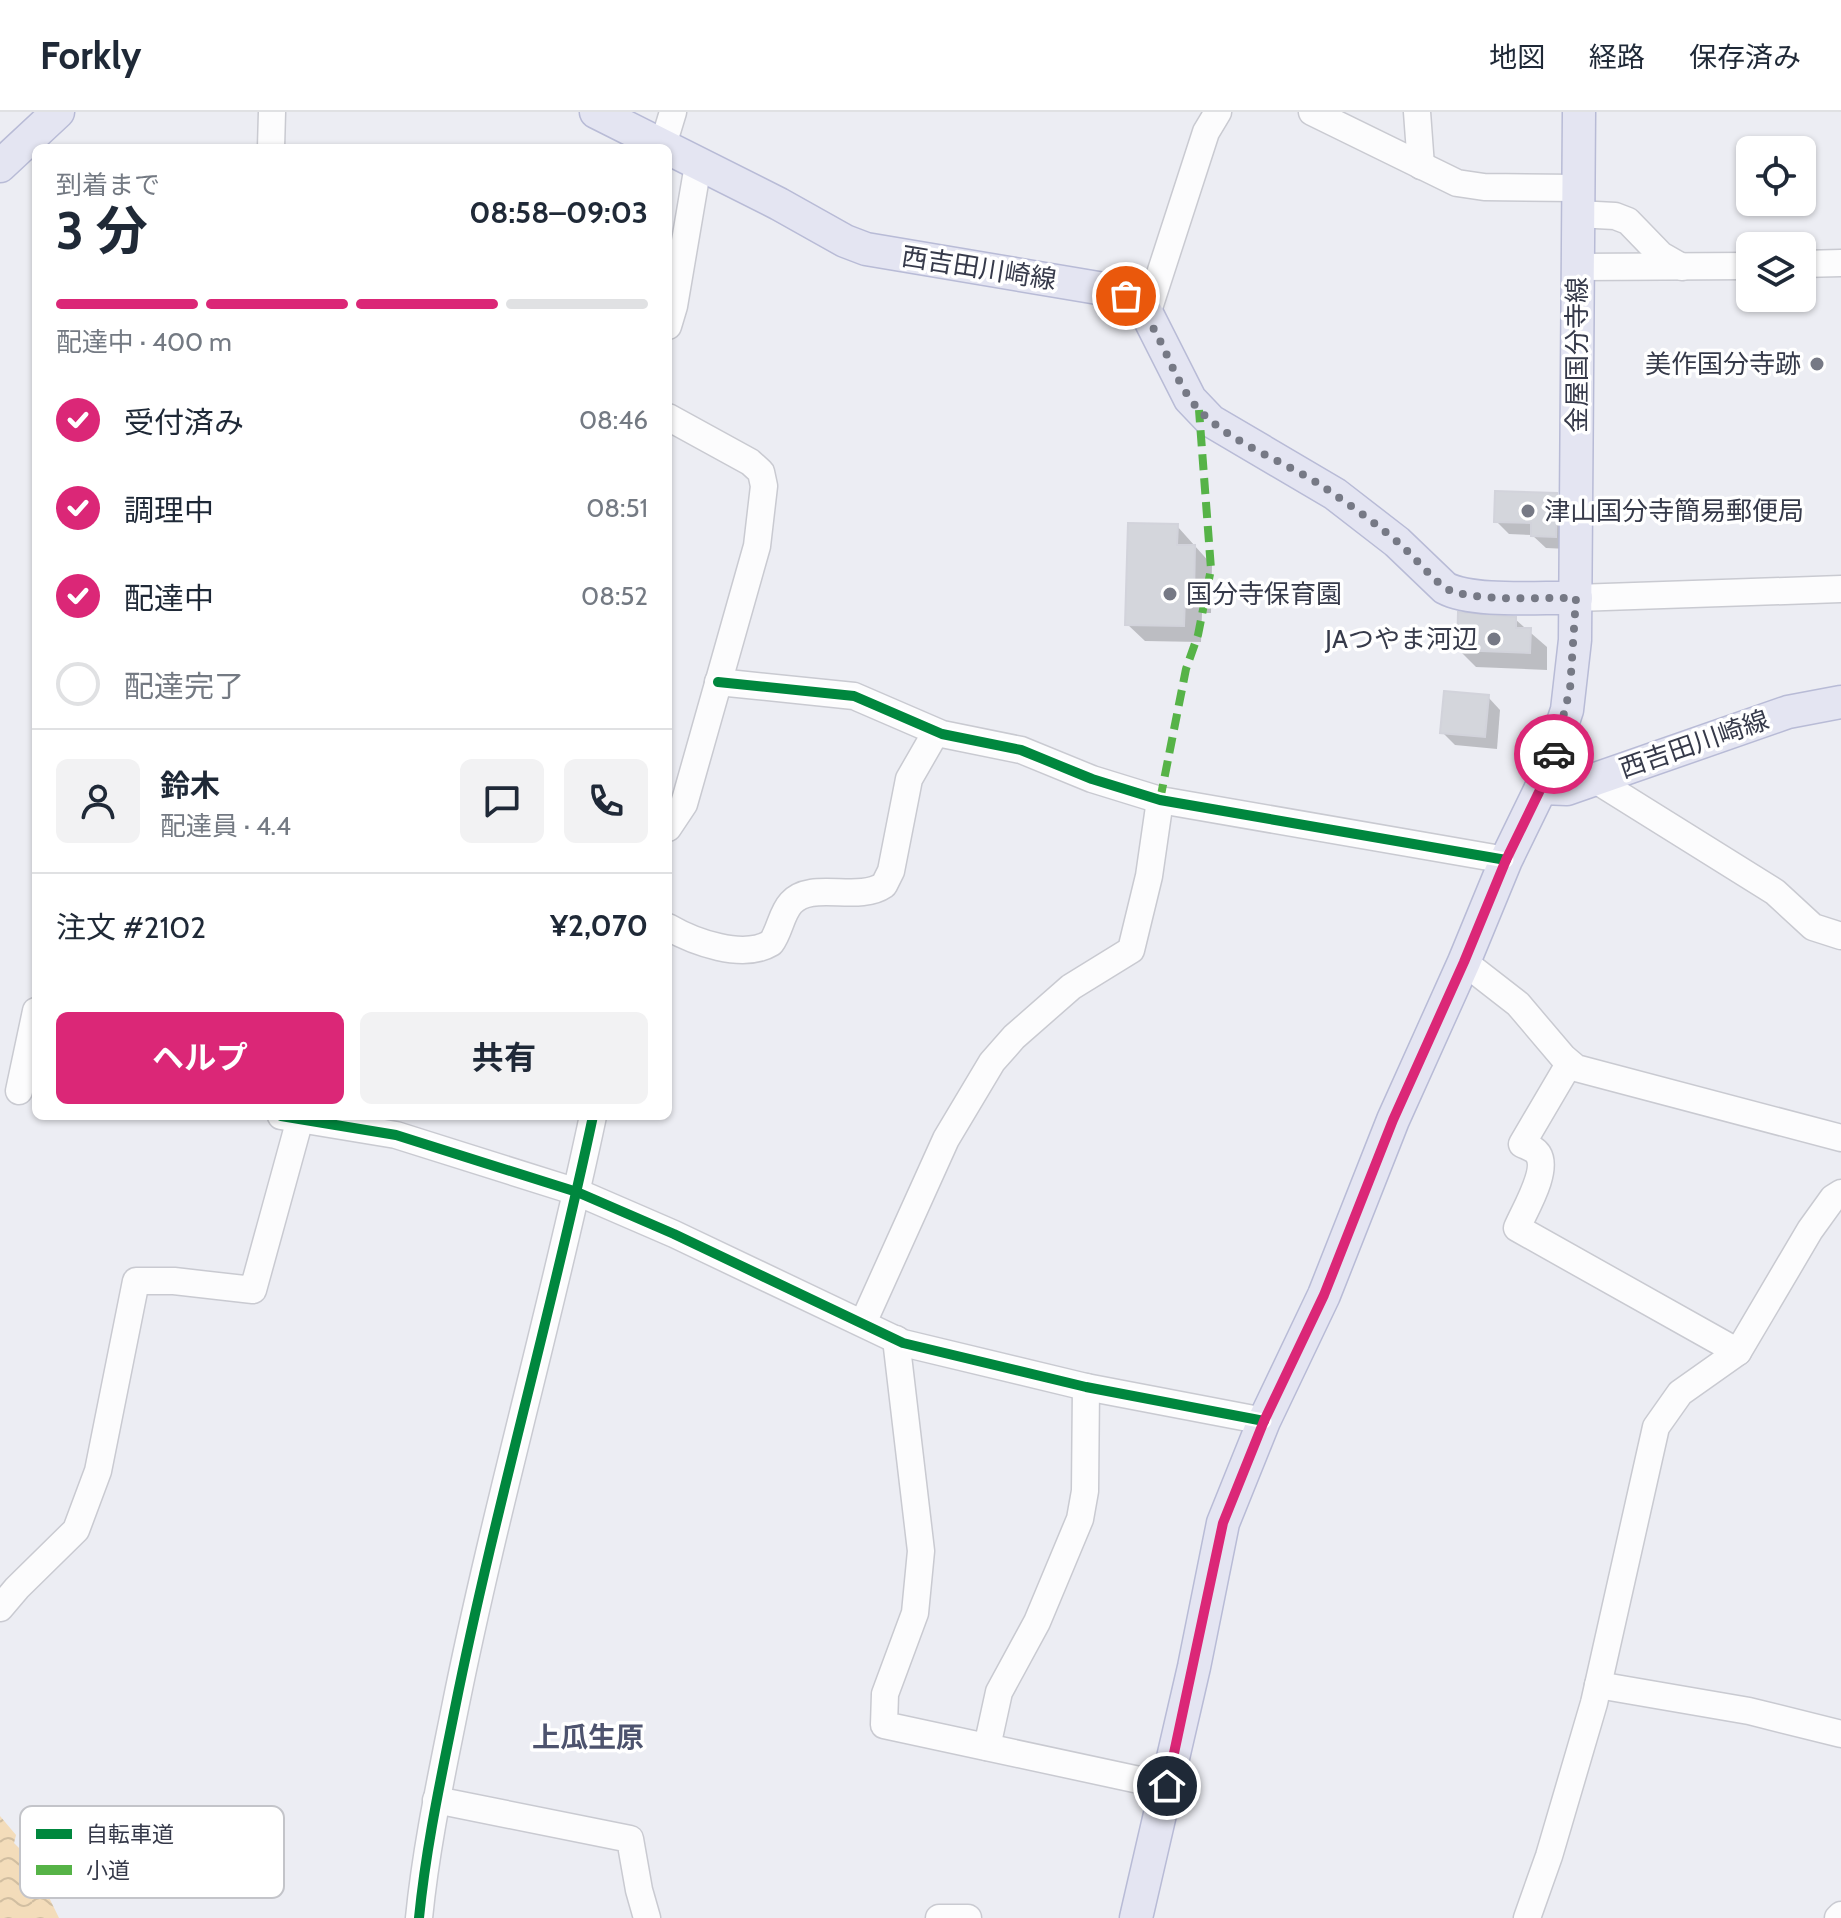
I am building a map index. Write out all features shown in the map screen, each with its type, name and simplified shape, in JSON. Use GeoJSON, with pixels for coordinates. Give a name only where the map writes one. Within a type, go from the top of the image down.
{"type":"FeatureCollection","features":[{"type":"Feature","properties":{"kind":"main road"},"geometry":{"type":"LineString","coordinates":[[0,166],[58,112]]}},
{"type":"Feature","properties":{"kind":"main road","name":"西吉田川崎線"},"geometry":{"type":"LineString","coordinates":[[596,112],[661,144]]}},
{"type":"Feature","properties":{"kind":"main road","name":"金屋国分寺線"},"geometry":{"type":"LineString","coordinates":[[1576,598],[1579,112]]}},
{"type":"Feature","properties":{"kind":"main road","name":"西吉田川崎線"},"geometry":{"type":"LineString","coordinates":[[672,150],[845,241],[866,249],[1103,288],[1126,296],[1147,314],[1190,399],[1211,421],[1335,494],[1397,542],[1445,588],[1454,593],[1474,596],[1576,598]]}},
{"type":"Feature","properties":{"kind":"main road"},"geometry":{"type":"LineString","coordinates":[[1136,1918],[1223,1523],[1264,1421],[1324,1295],[1393,1120],[1506,860],[1541,788],[1567,710],[1576,598]]}},
{"type":"Feature","properties":{"kind":"main road","name":"西吉田川崎線"},"geometry":{"type":"LineString","coordinates":[[1541,788],[1567,789],[1788,712],[1841,702]]}},
{"type":"Feature","properties":{"kind":"street"},"geometry":{"type":"LineString","coordinates":[[271,144],[272,112]]}},
{"type":"Feature","properties":{"kind":"street"},"geometry":{"type":"LineString","coordinates":[[663,144],[673,112]]}},
{"type":"Feature","properties":{"kind":"street"},"geometry":{"type":"LineString","coordinates":[[1147,314],[1206,132],[1218,112]]}},
{"type":"Feature","properties":{"kind":"street"},"geometry":{"type":"LineString","coordinates":[[1312,112],[1469,186],[1577,201],[1628,221],[1661,255],[1683,267]]}},
{"type":"Feature","properties":{"kind":"street"},"geometry":{"type":"LineString","coordinates":[[1417,112],[1421,166]]}},
{"type":"Feature","properties":{"kind":"street"},"geometry":{"type":"LineString","coordinates":[[672,313],[698,165]]}},
{"type":"Feature","properties":{"kind":"street"},"geometry":{"type":"LineString","coordinates":[[1816,264],[1841,263]]}},
{"type":"Feature","properties":{"kind":"street"},"geometry":{"type":"LineString","coordinates":[[1577,267],[1736,266]]}},
{"type":"Feature","properties":{"kind":"street"},"geometry":{"type":"LineString","coordinates":[[672,419],[750,462],[761,472],[764,486],[757,546],[733,639],[684,804],[672,822]]}},
{"type":"Feature","properties":{"kind":"street"},"geometry":{"type":"LineString","coordinates":[[1576,598],[1841,589]]}},
{"type":"Feature","properties":{"kind":"street"},"geometry":{"type":"LineString","coordinates":[[718,682],[854,696],[936,732],[1021,750],[1092,779],[1160,800],[1506,860]]}},
{"type":"Feature","properties":{"kind":"street"},"geometry":{"type":"LineString","coordinates":[[672,929],[697,942],[756,950],[771,943],[787,909],[803,894],[857,893],[879,889],[891,871],[909,779],[936,732]]}},
{"type":"Feature","properties":{"kind":"street"},"geometry":{"type":"LineString","coordinates":[[1594,779],[1775,892],[1813,927],[1841,936]]}},
{"type":"Feature","properties":{"kind":"street"},"geometry":{"type":"LineString","coordinates":[[863,1323],[946,1139],[992,1062],[1030,1021],[1071,987],[1131,950],[1149,876],[1160,800]]}},
{"type":"Feature","properties":{"kind":"street"},"geometry":{"type":"LineString","coordinates":[[1464,962],[1518,1004],[1569,1064],[1584,1072],[1841,1138]]}},
{"type":"Feature","properties":{"kind":"street"},"geometry":{"type":"LineString","coordinates":[[18,1091],[32,1029]]}},
{"type":"Feature","properties":{"kind":"street"},"geometry":{"type":"LineString","coordinates":[[1569,1064],[1522,1144],[1540,1156],[1542,1172],[1517,1228],[1738,1352]]}},
{"type":"Feature","properties":{"kind":"street"},"geometry":{"type":"LineString","coordinates":[[0,1608],[76,1530],[98,1471],[136,1281],[174,1281],[253,1290],[289,1120]]}},
{"type":"Feature","properties":{"kind":"street"},"geometry":{"type":"LineString","coordinates":[[308,1120],[396,1135],[577,1192],[896,1339],[1086,1387],[1264,1421]]}},
{"type":"Feature","properties":{"kind":"street"},"geometry":{"type":"LineString","coordinates":[[419,1918],[425,1857],[481,1580],[592,1120]]}},
{"type":"Feature","properties":{"kind":"street"},"geometry":{"type":"LineString","coordinates":[[1527,1918],[1554,1841],[1598,1685],[1656,1427],[1680,1393],[1738,1352],[1810,1230],[1833,1198],[1841,1193]]}},
{"type":"Feature","properties":{"kind":"street"},"geometry":{"type":"LineString","coordinates":[[896,1339],[921,1551],[910,1632],[885,1694],[884,1725],[1167,1786]]}},
{"type":"Feature","properties":{"kind":"street"},"geometry":{"type":"LineString","coordinates":[[987,1747],[999,1692],[1037,1622],[1080,1519],[1085,1491],[1086,1387]]}},
{"type":"Feature","properties":{"kind":"street"},"geometry":{"type":"LineString","coordinates":[[1598,1685],[1749,1711],[1841,1734]]}},
{"type":"Feature","properties":{"kind":"street"},"geometry":{"type":"LineString","coordinates":[[436,1800],[630,1839],[647,1918]]}},
{"type":"Feature","properties":{"kind":"street"},"geometry":{"type":"LineString","coordinates":[[939,1918],[968,1918]]}},
{"type":"Feature","properties":{"kind":"water"},"geometry":{"type":"Polygon","coordinates":[[[0,1816],[16,1835],[14,1843],[20,1849],[20,1898],[49,1898],[59,1918],[0,1918],[0,1816]]]}},
{"type":"Feature","properties":{"kind":"building"},"geometry":{"type":"Polygon","coordinates":[[[1495,491],[1557,493],[1556,537],[1531,536],[1531,523],[1494,522],[1495,491]]]}},
{"type":"Feature","properties":{"kind":"building"},"geometry":{"type":"Polygon","coordinates":[[[1128,523],[1178,524],[1177,545],[1195,545],[1194,597],[1185,597],[1184,626],[1125,625],[1128,523]]]}},
{"type":"Feature","properties":{"kind":"building","name":"JAつやま河辺"},"geometry":{"type":"Polygon","coordinates":[[[1458,612],[1516,617],[1516,628],[1531,628],[1530,653],[1457,650],[1458,612]]]}},
{"type":"Feature","properties":{"kind":"building"},"geometry":{"type":"Polygon","coordinates":[[[1444,691],[1489,695],[1485,737],[1440,733],[1444,691]]]}},
{"type":"Feature","properties":{"kind":"marked path"},"geometry":{"type":"LineString","coordinates":[[1160,800],[1186,669],[1198,635],[1211,569],[1199,410]]}},
{"type":"Feature","properties":{"kind":"cycle path"},"geometry":{"type":"LineString","coordinates":[[718,682],[854,696],[942,734],[1021,750],[1092,779],[1160,800],[1506,860]]}},
{"type":"Feature","properties":{"kind":"cycle path"},"geometry":{"type":"LineString","coordinates":[[305,1120],[396,1135],[577,1192],[674,1234],[903,1343],[1086,1387],[1264,1421]]}},
{"type":"Feature","properties":{"kind":"cycle path"},"geometry":{"type":"LineString","coordinates":[[419,1918],[434,1813],[471,1634],[592,1120]]}},
{"type":"Feature","properties":{"kind":"way so far"},"geometry":{"type":"LineString","coordinates":[[1126,296],[1147,314],[1182,386],[1211,421],[1223,431],[1335,494],[1397,542],[1445,588],[1454,593],[1474,596],[1576,598],[1570,689],[1554,754]]}},
{"type":"Feature","properties":{"kind":"place","name":"美作国分寺跡"},"geometry":{"type":"Point","coordinates":[1817,364]}},
{"type":"Feature","properties":{"kind":"place","name":"津山国分寺簡易郵便局"},"geometry":{"type":"Point","coordinates":[1528,511]}},
{"type":"Feature","properties":{"kind":"place","name":"国分寺保育園"},"geometry":{"type":"Point","coordinates":[1170,594]}},
{"type":"Feature","properties":{"kind":"place","name":"JAつやま河辺"},"geometry":{"type":"Point","coordinates":[1494,639]}},
{"type":"Feature","properties":{"kind":"district","name":"上瓜生原"},"geometry":{"type":"Point","coordinates":[588,1737]}},
{"type":"Feature","properties":{"kind":"route"},"geometry":{"type":"LineString","coordinates":[[1167,1786],[1223,1523],[1264,1421],[1324,1295],[1393,1120],[1554,754]]}}]}
